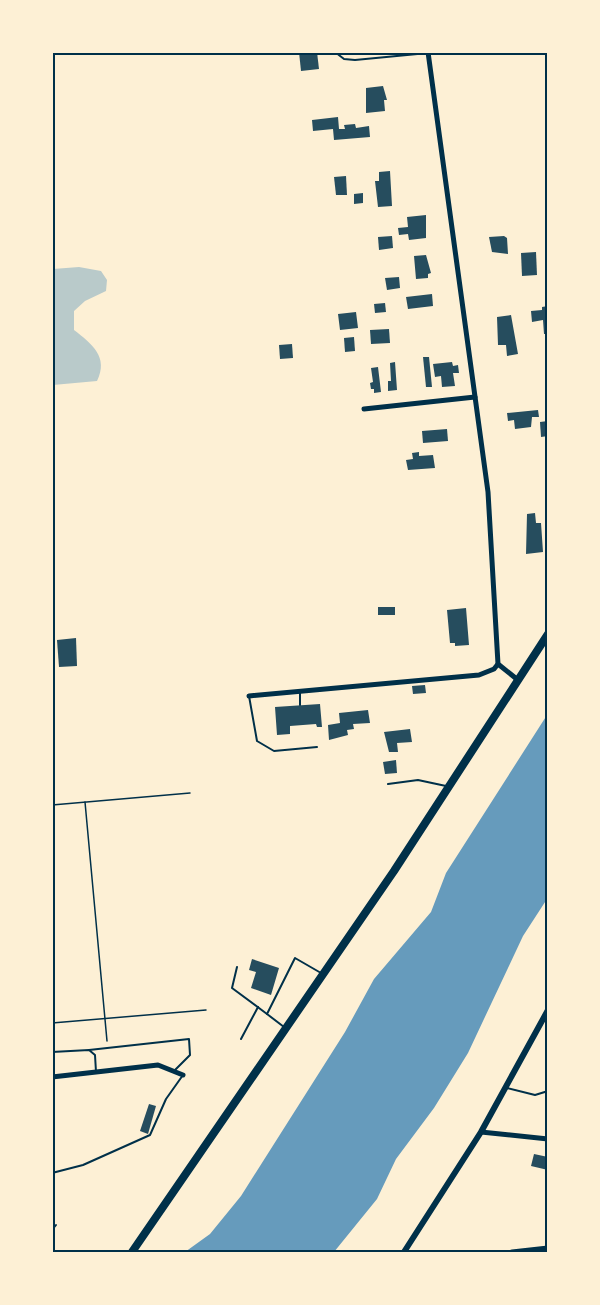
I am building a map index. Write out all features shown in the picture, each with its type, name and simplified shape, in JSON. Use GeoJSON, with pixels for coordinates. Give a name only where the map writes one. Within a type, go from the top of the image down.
{"type":"FeatureCollection","features":[{"type":"Feature","properties":{"kind":"main road"},"geometry":{"type":"LineString","coordinates":[[132,1252],[323,975],[548,634]]}},
{"type":"Feature","properties":{"kind":"street"},"geometry":{"type":"LineString","coordinates":[[249,696],[479,675],[494,669],[498,664],[488,492],[428,52]]}},
{"type":"Feature","properties":{"kind":"street"},"geometry":{"type":"LineString","coordinates":[[364,409],[475,397]]}},
{"type":"Feature","properties":{"kind":"street"},"geometry":{"type":"LineString","coordinates":[[498,664],[518,680]]}},
{"type":"Feature","properties":{"kind":"street"},"geometry":{"type":"LineString","coordinates":[[404,1252],[481,1132],[548,1010]]}},
{"type":"Feature","properties":{"kind":"street"},"geometry":{"type":"LineString","coordinates":[[52,1077],[158,1065],[183,1075]]}},
{"type":"Feature","properties":{"kind":"street"},"geometry":{"type":"LineString","coordinates":[[481,1132],[548,1138]]}},
{"type":"Feature","properties":{"kind":"street"},"geometry":{"type":"LineString","coordinates":[[512,1252],[548,1248]]}},
{"type":"Feature","properties":{"kind":"lane"},"geometry":{"type":"LineString","coordinates":[[335,52],[344,59],[355,60],[428,52]]}},
{"type":"Feature","properties":{"kind":"lane"},"geometry":{"type":"LineString","coordinates":[[300,692],[300,705]]}},
{"type":"Feature","properties":{"kind":"lane"},"geometry":{"type":"LineString","coordinates":[[249,696],[257,741],[274,751],[317,747]]}},
{"type":"Feature","properties":{"kind":"lane"},"geometry":{"type":"LineString","coordinates":[[388,784],[418,780],[449,786]]}},
{"type":"Feature","properties":{"kind":"lane"},"geometry":{"type":"LineString","coordinates":[[267,1014],[295,958],[323,975]]}},
{"type":"Feature","properties":{"kind":"lane"},"geometry":{"type":"LineString","coordinates":[[237,967],[232,988],[286,1029]]}},
{"type":"Feature","properties":{"kind":"lane"},"geometry":{"type":"LineString","coordinates":[[241,1039],[258,1007]]}},
{"type":"Feature","properties":{"kind":"lane"},"geometry":{"type":"LineString","coordinates":[[52,1053],[189,1039],[190,1055],[174,1070]]}},
{"type":"Feature","properties":{"kind":"lane"},"geometry":{"type":"LineString","coordinates":[[89,1050],[95,1054],[96,1072]]}},
{"type":"Feature","properties":{"kind":"lane"},"geometry":{"type":"LineString","coordinates":[[52,1173],[83,1165],[150,1135],[166,1099],[183,1075]]}},
{"type":"Feature","properties":{"kind":"lane"},"geometry":{"type":"LineString","coordinates":[[505,1087],[535,1095],[548,1091]]}},
{"type":"Feature","properties":{"kind":"lane"},"geometry":{"type":"LineString","coordinates":[[52,1230],[56,1225]]}},
{"type":"Feature","properties":{"kind":"path"},"geometry":{"type":"LineString","coordinates":[[52,805],[190,793]]}},
{"type":"Feature","properties":{"kind":"path"},"geometry":{"type":"LineString","coordinates":[[85,802],[108,1048]]}},
{"type":"Feature","properties":{"kind":"path"},"geometry":{"type":"LineString","coordinates":[[52,1023],[206,1010]]}},
{"type":"Feature","properties":{"kind":"shaded area"},"geometry":{"type":"Polygon","coordinates":[[[79,267],[101,271],[107,280],[106,291],[85,301],[74,311],[74,330],[97,352],[100,358],[100,372],[97,381],[53,385],[53,269],[79,267]]]}},
{"type":"Feature","properties":{"kind":"water"},"geometry":{"type":"Polygon","coordinates":[[[547,715],[547,899],[523,936],[468,1053],[434,1108],[396,1159],[377,1199],[334,1252],[185,1252],[210,1234],[241,1196],[345,1032],[374,979],[431,912],[446,873],[547,715]]]}},
{"type":"Feature","properties":{"kind":"building"},"geometry":{"type":"Polygon","coordinates":[[[299,52],[317,52],[319,69],[301,71],[299,52]]]}},
{"type":"Feature","properties":{"kind":"building"},"geometry":{"type":"Polygon","coordinates":[[[383,86],[387,100],[384,100],[385,111],[366,113],[366,88],[383,86]]]}},
{"type":"Feature","properties":{"kind":"building"},"geometry":{"type":"Polygon","coordinates":[[[338,117],[339,129],[345,129],[344,125],[355,124],[356,128],[369,126],[370,137],[334,140],[333,129],[313,131],[312,120],[338,117]]]}},
{"type":"Feature","properties":{"kind":"building"},"geometry":{"type":"Polygon","coordinates":[[[390,171],[392,206],[378,207],[375,181],[379,181],[379,172],[390,171]]]}},
{"type":"Feature","properties":{"kind":"building"},"geometry":{"type":"Polygon","coordinates":[[[346,176],[347,195],[336,195],[334,177],[346,176]]]}},
{"type":"Feature","properties":{"kind":"building"},"geometry":{"type":"Polygon","coordinates":[[[363,193],[363,203],[354,204],[354,194],[363,193]]]}},
{"type":"Feature","properties":{"kind":"building"},"geometry":{"type":"Polygon","coordinates":[[[426,215],[426,238],[409,240],[408,234],[399,235],[398,228],[408,227],[407,217],[426,215]]]}},
{"type":"Feature","properties":{"kind":"building"},"geometry":{"type":"Polygon","coordinates":[[[392,236],[393,248],[379,250],[378,237],[392,236]]]}},
{"type":"Feature","properties":{"kind":"building"},"geometry":{"type":"Polygon","coordinates":[[[504,236],[507,238],[508,254],[492,252],[489,237],[504,236]]]}},
{"type":"Feature","properties":{"kind":"building"},"geometry":{"type":"Polygon","coordinates":[[[536,252],[537,275],[522,276],[521,253],[536,252]]]}},
{"type":"Feature","properties":{"kind":"building"},"geometry":{"type":"Polygon","coordinates":[[[426,255],[431,273],[428,274],[428,278],[416,279],[414,256],[426,255]]]}},
{"type":"Feature","properties":{"kind":"building"},"geometry":{"type":"Polygon","coordinates":[[[399,277],[400,288],[387,290],[385,278],[399,277]]]}},
{"type":"Feature","properties":{"kind":"building"},"geometry":{"type":"Polygon","coordinates":[[[432,294],[433,306],[408,309],[406,297],[432,294]]]}},
{"type":"Feature","properties":{"kind":"building"},"geometry":{"type":"Polygon","coordinates":[[[385,303],[386,312],[375,313],[374,304],[385,303]]]}},
{"type":"Feature","properties":{"kind":"building"},"geometry":{"type":"Polygon","coordinates":[[[548,306],[548,334],[544,334],[543,320],[532,322],[531,311],[542,310],[542,307],[548,306]]]}},
{"type":"Feature","properties":{"kind":"building"},"geometry":{"type":"Polygon","coordinates":[[[356,312],[358,328],[340,330],[338,314],[356,312]]]}},
{"type":"Feature","properties":{"kind":"building"},"geometry":{"type":"Polygon","coordinates":[[[511,315],[518,354],[507,356],[506,345],[498,345],[497,317],[511,315]]]}},
{"type":"Feature","properties":{"kind":"building"},"geometry":{"type":"Polygon","coordinates":[[[389,329],[390,343],[371,344],[370,330],[389,329]]]}},
{"type":"Feature","properties":{"kind":"building"},"geometry":{"type":"Polygon","coordinates":[[[354,337],[355,351],[345,352],[344,338],[354,337]]]}},
{"type":"Feature","properties":{"kind":"building"},"geometry":{"type":"Polygon","coordinates":[[[292,344],[293,358],[280,359],[279,345],[292,344]]]}},
{"type":"Feature","properties":{"kind":"building"},"geometry":{"type":"Polygon","coordinates":[[[423,357],[429,357],[432,387],[426,387],[423,357]]]}},
{"type":"Feature","properties":{"kind":"building"},"geometry":{"type":"Polygon","coordinates":[[[395,362],[397,390],[388,391],[388,381],[391,381],[390,363],[395,362]]]}},
{"type":"Feature","properties":{"kind":"building"},"geometry":{"type":"Polygon","coordinates":[[[452,362],[453,366],[458,365],[459,373],[453,373],[455,386],[442,387],[441,376],[435,377],[433,364],[452,362]]]}},
{"type":"Feature","properties":{"kind":"building"},"geometry":{"type":"Polygon","coordinates":[[[378,367],[381,392],[374,393],[370,383],[373,382],[371,368],[378,367]]]}},
{"type":"Feature","properties":{"kind":"building"},"geometry":{"type":"Polygon","coordinates":[[[538,410],[539,417],[532,417],[531,427],[515,429],[514,420],[508,421],[507,413],[538,410]]]}},
{"type":"Feature","properties":{"kind":"building"},"geometry":{"type":"Polygon","coordinates":[[[548,421],[548,436],[541,437],[540,422],[548,421]]]}},
{"type":"Feature","properties":{"kind":"building"},"geometry":{"type":"Polygon","coordinates":[[[447,429],[448,441],[423,443],[422,431],[447,429]]]}},
{"type":"Feature","properties":{"kind":"building"},"geometry":{"type":"Polygon","coordinates":[[[419,452],[419,456],[433,455],[435,468],[408,470],[406,460],[413,459],[412,453],[419,452]]]}},
{"type":"Feature","properties":{"kind":"building"},"geometry":{"type":"Polygon","coordinates":[[[535,513],[536,523],[541,523],[543,552],[526,554],[527,514],[535,513]]]}},
{"type":"Feature","properties":{"kind":"building"},"geometry":{"type":"Polygon","coordinates":[[[378,607],[395,607],[395,615],[378,615],[378,607]]]}},
{"type":"Feature","properties":{"kind":"building"},"geometry":{"type":"Polygon","coordinates":[[[466,608],[469,645],[455,646],[455,643],[450,643],[447,610],[466,608]]]}},
{"type":"Feature","properties":{"kind":"building"},"geometry":{"type":"Polygon","coordinates":[[[76,638],[77,666],[59,667],[57,640],[76,638]]]}},
{"type":"Feature","properties":{"kind":"building"},"geometry":{"type":"Polygon","coordinates":[[[425,685],[426,693],[413,694],[412,686],[425,685]]]}},
{"type":"Feature","properties":{"kind":"building"},"geometry":{"type":"Polygon","coordinates":[[[320,704],[322,727],[317,727],[316,724],[290,726],[290,734],[277,735],[275,707],[320,704]]]}},
{"type":"Feature","properties":{"kind":"building"},"geometry":{"type":"Polygon","coordinates":[[[368,710],[370,723],[353,724],[354,729],[347,730],[348,735],[329,740],[328,725],[340,723],[339,713],[368,710]]]}},
{"type":"Feature","properties":{"kind":"building"},"geometry":{"type":"Polygon","coordinates":[[[410,729],[412,742],[397,743],[398,752],[389,752],[384,732],[410,729]]]}},
{"type":"Feature","properties":{"kind":"building"},"geometry":{"type":"Polygon","coordinates":[[[396,760],[397,773],[385,774],[383,762],[396,760]]]}},
{"type":"Feature","properties":{"kind":"building"},"geometry":{"type":"Polygon","coordinates":[[[252,959],[279,968],[271,995],[251,988],[256,972],[249,970],[252,959]]]}},
{"type":"Feature","properties":{"kind":"building"},"geometry":{"type":"Polygon","coordinates":[[[149,1104],[156,1106],[148,1134],[140,1131],[149,1104]]]}},
{"type":"Feature","properties":{"kind":"building"},"geometry":{"type":"Polygon","coordinates":[[[534,1154],[548,1157],[548,1170],[531,1166],[534,1154]]]}}]}
